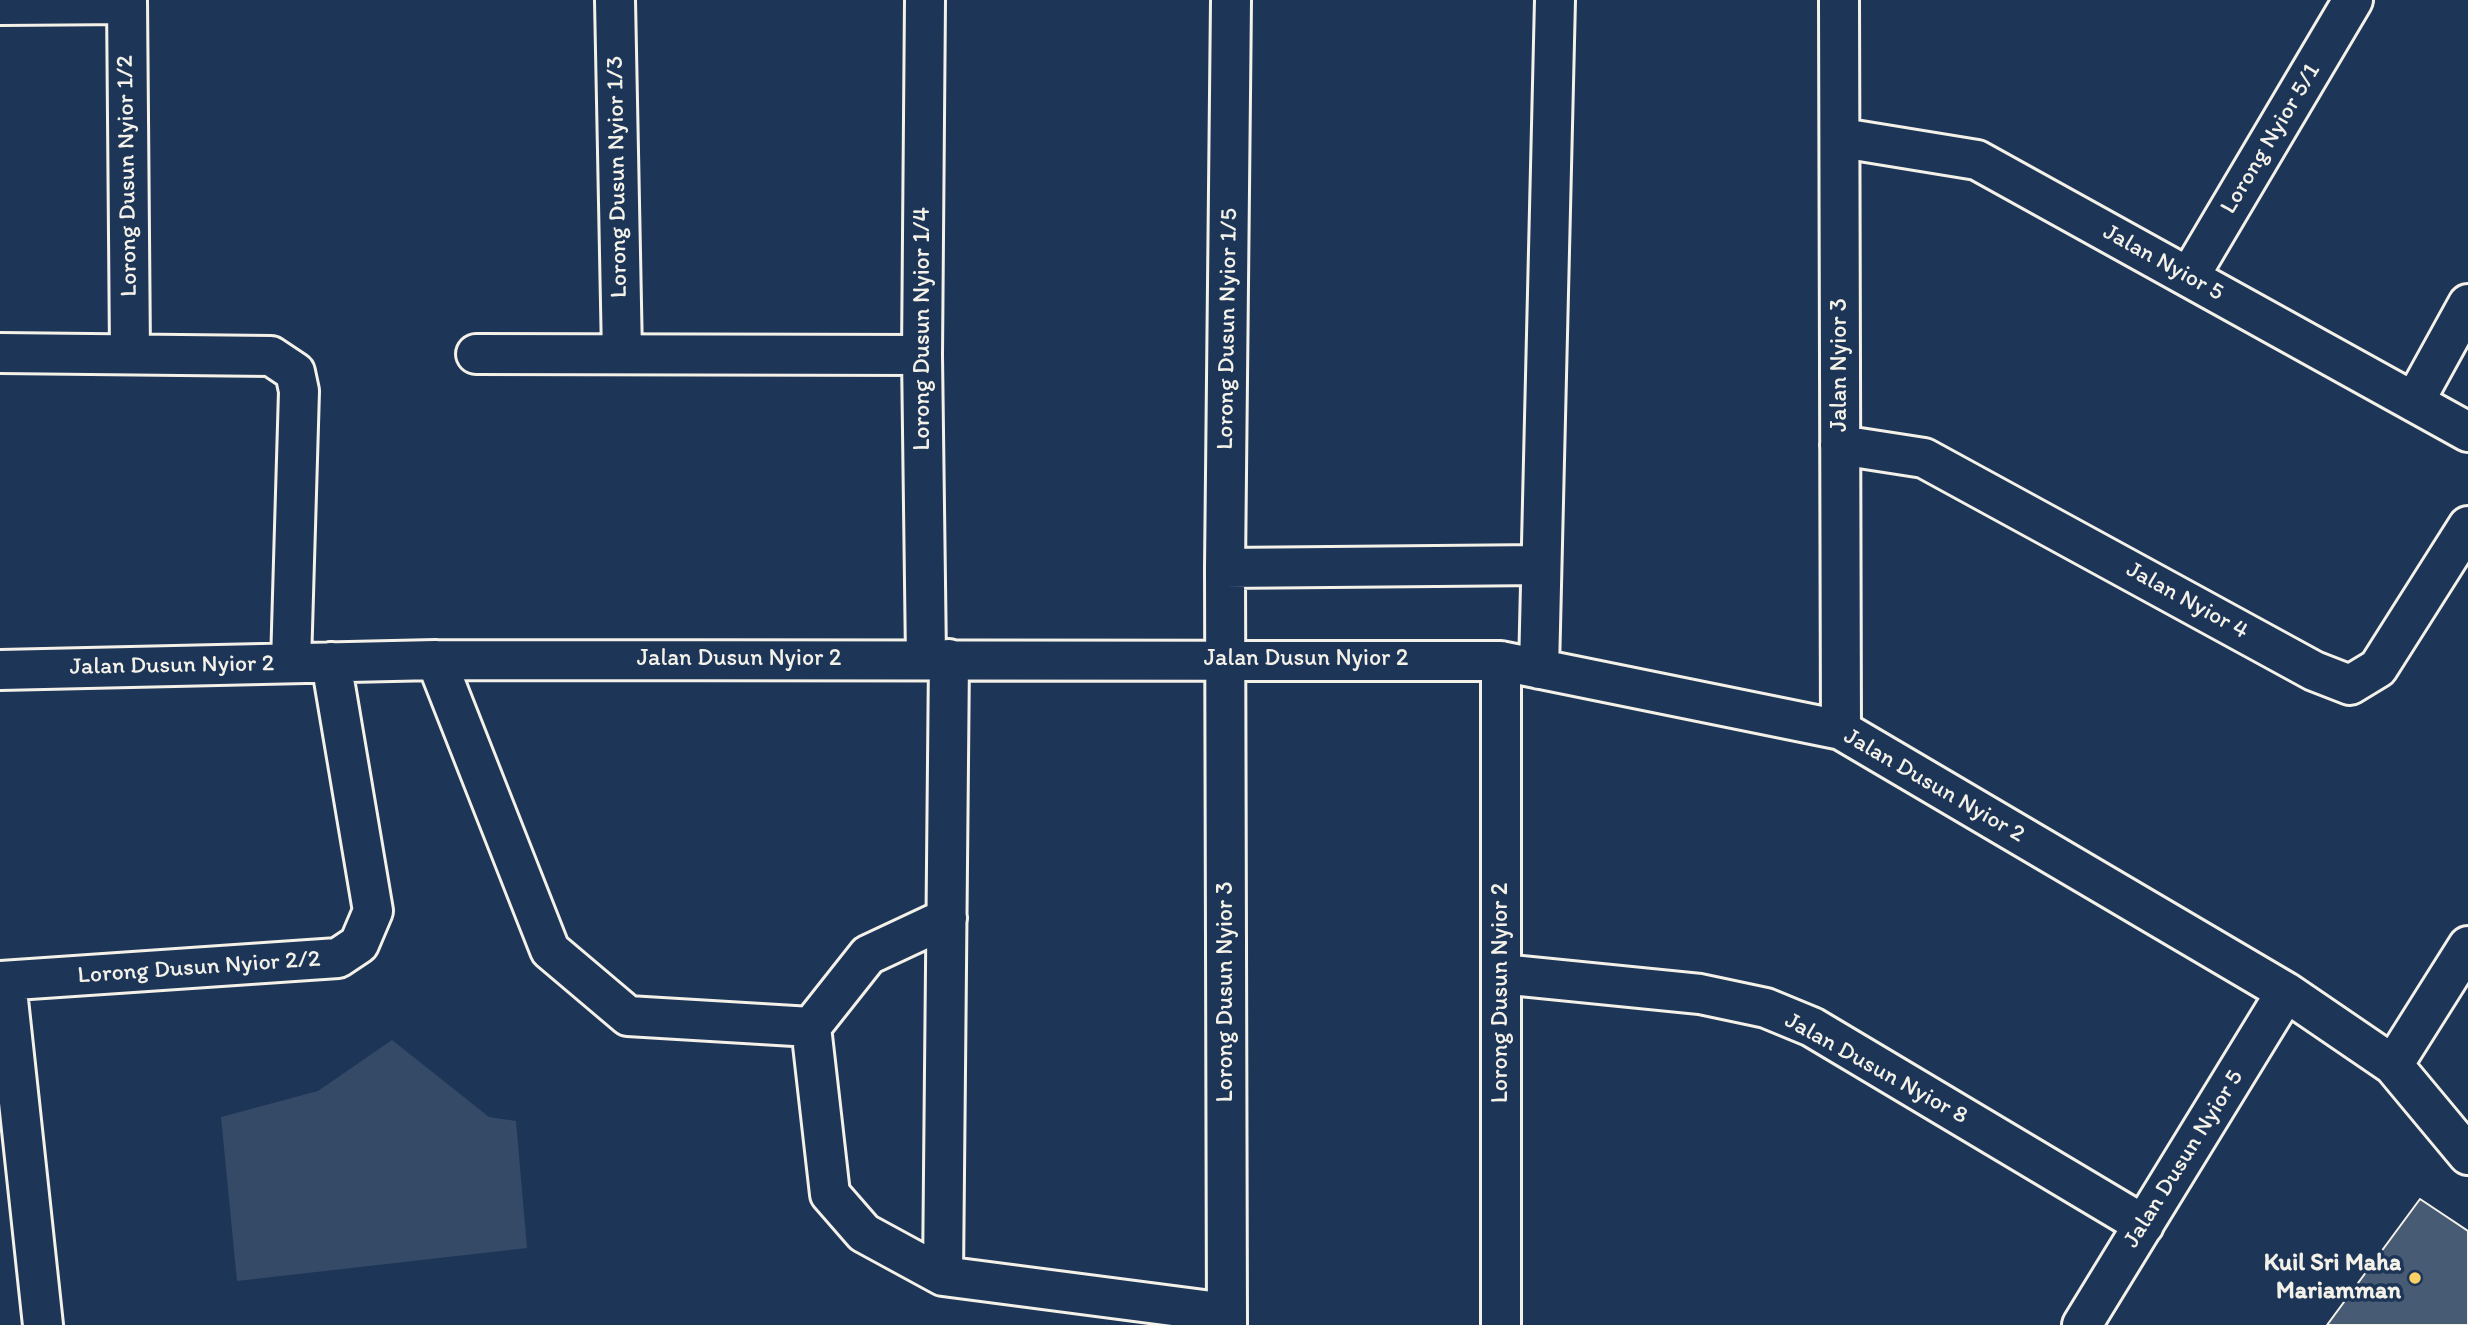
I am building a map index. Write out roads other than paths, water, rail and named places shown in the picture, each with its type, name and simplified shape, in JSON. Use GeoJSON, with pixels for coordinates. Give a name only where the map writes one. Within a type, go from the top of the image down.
{"type":"FeatureCollection","features":[{"type":"Feature","properties":{"kind":"street","name":"Lorong Dusun Nyior 1/3"},"geometry":{"type":"LineString","coordinates":[[615,0],[622,354]]}},
{"type":"Feature","properties":{"kind":"street","name":"Lorong Dusun Nyior 1/4"},"geometry":{"type":"LineString","coordinates":[[925,0],[922,355],[937,659]]}},
{"type":"Feature","properties":{"kind":"street","name":"Lorong Dusun Nyior 1/5"},"geometry":{"type":"LineString","coordinates":[[1225,658],[1231,0]]}},
{"type":"Feature","properties":{"kind":"street"},"geometry":{"type":"LineString","coordinates":[[1539,669],[1555,0]]}},
{"type":"Feature","properties":{"kind":"street","name":"Jalan Nyior 3"},"geometry":{"type":"LineString","coordinates":[[1839,0],[1842,138],[1841,730]]}},
{"type":"Feature","properties":{"kind":"street","name":"Lorong Nyior 5/1"},"geometry":{"type":"LineString","coordinates":[[2189,277],[2353,0]]}},
{"type":"Feature","properties":{"kind":"street"},"geometry":{"type":"LineString","coordinates":[[0,5],[127,2]]}},
{"type":"Feature","properties":{"kind":"street","name":"Lorong Dusun Nyior 1/2"},"geometry":{"type":"LineString","coordinates":[[127,2],[130,352]]}},
{"type":"Feature","properties":{"kind":"street","name":"Jalan Nyior 5"},"geometry":{"type":"LineString","coordinates":[[1842,138],[1977,160],[2468,432]]}},
{"type":"Feature","properties":{"kind":"street"},"geometry":{"type":"LineString","coordinates":[[2414,402],[2468,304]]}},
{"type":"Feature","properties":{"kind":"street"},"geometry":{"type":"LineString","coordinates":[[0,353],[130,352],[271,356],[295,372],[299,391],[291,663]]}},
{"type":"Feature","properties":{"kind":"street"},"geometry":{"type":"LineString","coordinates":[[476,354],[922,355]]}},
{"type":"Feature","properties":{"kind":"street","name":"Jalan Nyior 4"},"geometry":{"type":"LineString","coordinates":[[1840,445],[1924,457],[2314,671],[2350,685],[2378,668],[2468,526]]}},
{"type":"Feature","properties":{"kind":"street"},"geometry":{"type":"LineString","coordinates":[[1226,568],[1541,565]]}},
{"type":"Feature","properties":{"kind":"street","name":"Jalan Dusun Nyior 2"},"geometry":{"type":"LineString","coordinates":[[0,670],[436,660],[1225,658],[1500,661],[1841,730],[2286,992],[2393,1065],[2468,1155]]}},
{"type":"Feature","properties":{"kind":"street","name":"Lorong Dusun Nyior 3"},"geometry":{"type":"LineString","coordinates":[[1225,658],[1227,1319]]}},
{"type":"Feature","properties":{"kind":"street"},"geometry":{"type":"LineString","coordinates":[[937,659],[947,918],[943,1276]]}},
{"type":"Feature","properties":{"kind":"street"},"geometry":{"type":"LineString","coordinates":[[436,660],[550,950],[628,1016],[811,1027]]}},
{"type":"Feature","properties":{"kind":"street","name":"Lorong Dusun Nyior 2"},"geometry":{"type":"LineString","coordinates":[[1500,661],[1501,1325]]}},
{"type":"Feature","properties":{"kind":"street","name":"Lorong Dusun Nyior 2/2"},"geometry":{"type":"LineString","coordinates":[[3,981],[338,958],[359,944],[373,911],[331,662]]}},
{"type":"Feature","properties":{"kind":"street"},"geometry":{"type":"LineString","coordinates":[[947,918],[868,956],[811,1027],[830,1194],[864,1233],[943,1276],[1227,1319]]}},
{"type":"Feature","properties":{"kind":"street"},"geometry":{"type":"LineString","coordinates":[[2393,1065],[2468,946]]}},
{"type":"Feature","properties":{"kind":"street","name":"Jalan Dusun Nyior 8"},"geometry":{"type":"LineString","coordinates":[[1501,975],[1700,994],[1766,1008],[1812,1027],[2144,1224]]}},
{"type":"Feature","properties":{"kind":"street"},"geometry":{"type":"LineString","coordinates":[[3,981],[43,1325]]}},
{"type":"Feature","properties":{"kind":"street","name":"Jalan Dusun Nyior 5"},"geometry":{"type":"LineString","coordinates":[[2082,1325],[2286,992]]}},
{"type":"Feature","properties":{"kind":"place","name":"Kuil Sri Maha Mariamman"},"geometry":{"type":"Point","coordinates":[2415,1278]}}]}
